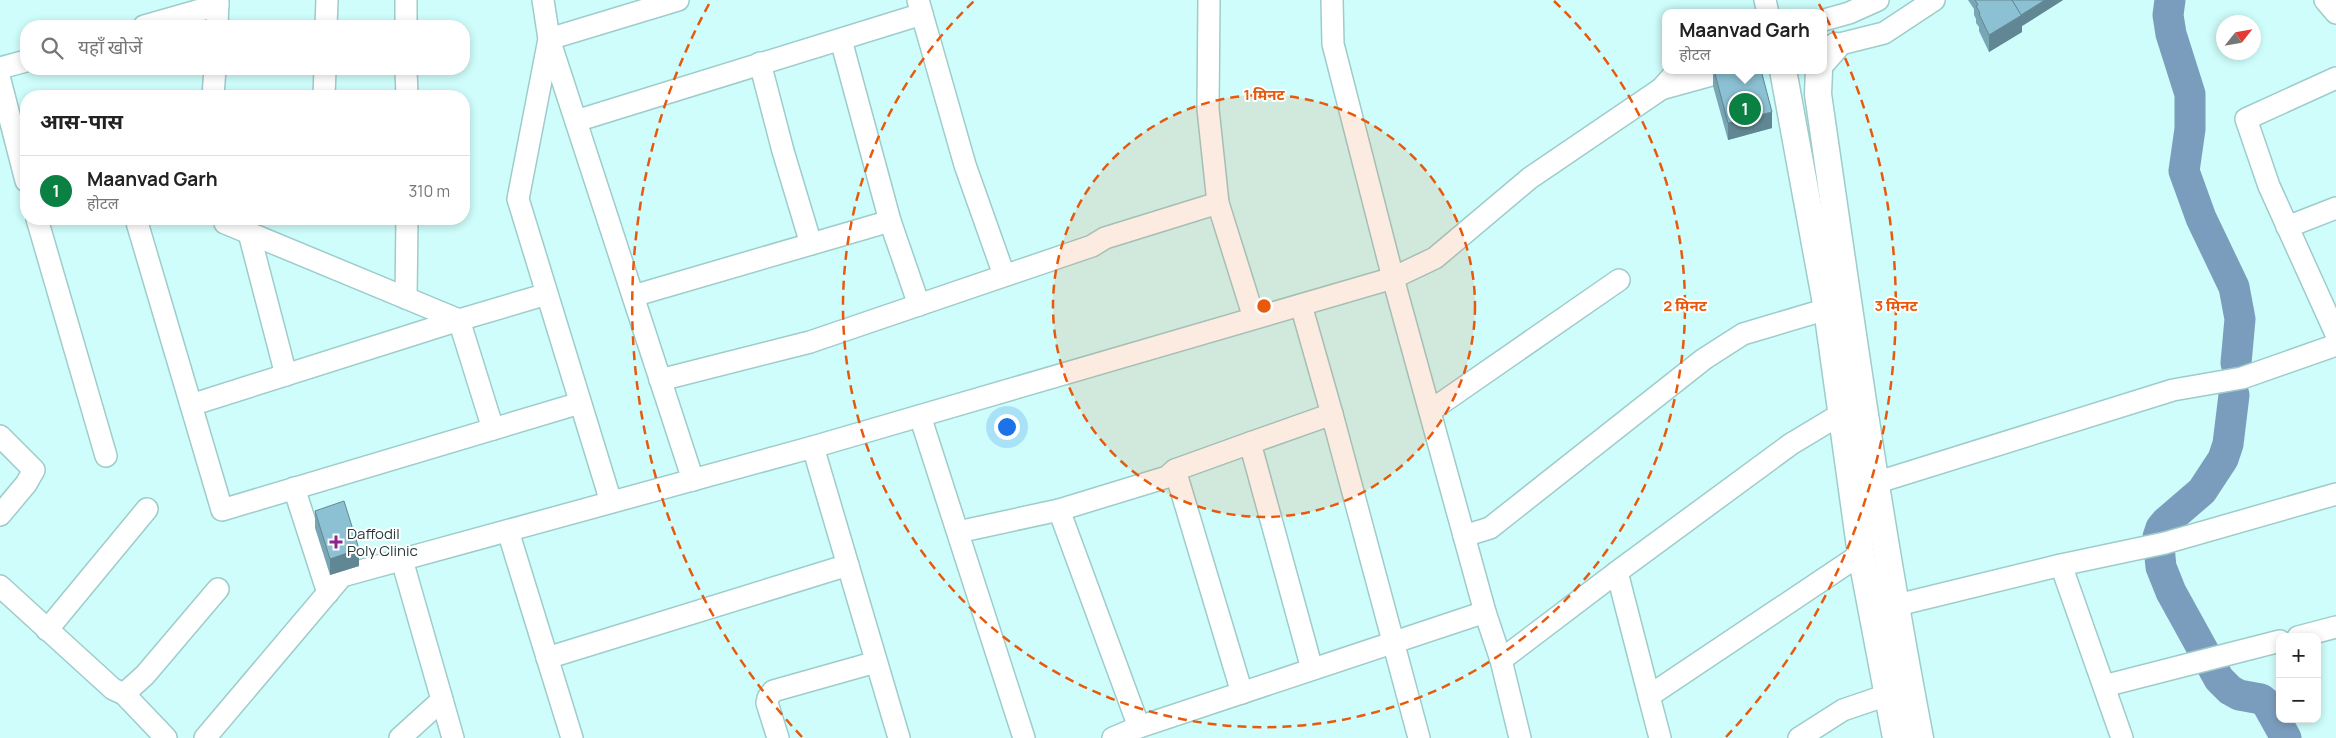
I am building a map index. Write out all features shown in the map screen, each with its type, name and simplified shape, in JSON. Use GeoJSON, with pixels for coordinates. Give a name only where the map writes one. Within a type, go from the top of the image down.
{"type":"FeatureCollection","features":[{"type":"Feature","properties":{"kind":"street"},"geometry":{"type":"LineString","coordinates":[[326,20],[327,0]]}},
{"type":"Feature","properties":{"kind":"street"},"geometry":{"type":"LineString","coordinates":[[406,0],[406,20]]}},
{"type":"Feature","properties":{"kind":"street"},"geometry":{"type":"LineString","coordinates":[[543,0],[549,39],[693,480]]}},
{"type":"Feature","properties":{"kind":"street"},"geometry":{"type":"LineString","coordinates":[[549,39],[678,0]]}},
{"type":"Feature","properties":{"kind":"street"},"geometry":{"type":"LineString","coordinates":[[1209,0],[1208,109],[1218,204],[1254,318]]}},
{"type":"Feature","properties":{"kind":"street"},"geometry":{"type":"LineString","coordinates":[[1332,0],[1333,44],[1393,278],[1485,612],[1501,660],[1513,736]]}},
{"type":"Feature","properties":{"kind":"street"},"geometry":{"type":"LineString","coordinates":[[1827,19],[1850,13],[1878,0]]}},
{"type":"Feature","properties":{"kind":"street"},"geometry":{"type":"LineString","coordinates":[[1828,51],[1884,34],[1934,0]]}},
{"type":"Feature","properties":{"kind":"street"},"geometry":{"type":"LineString","coordinates":[[2325,0],[2336,13]]}},
{"type":"Feature","properties":{"kind":"street"},"geometry":{"type":"LineString","coordinates":[[162,20],[218,2],[217,20]]}},
{"type":"Feature","properties":{"kind":"street"},"geometry":{"type":"LineString","coordinates":[[576,120],[841,40],[920,7],[965,165],[1004,275]]}},
{"type":"Feature","properties":{"kind":"street"},"geometry":{"type":"LineString","coordinates":[[549,39],[518,199],[611,502]]}},
{"type":"Feature","properties":{"kind":"street"},"geometry":{"type":"LineString","coordinates":[[841,40],[890,220],[919,305]]}},
{"type":"Feature","properties":{"kind":"street"},"geometry":{"type":"LineString","coordinates":[[0,68],[20,63]]}},
{"type":"Feature","properties":{"kind":"street"},"geometry":{"type":"LineString","coordinates":[[760,63],[783,151],[812,244]]}},
{"type":"Feature","properties":{"kind":"street"},"geometry":{"type":"LineString","coordinates":[[205,738],[342,576],[813,447],[1393,278],[1435,258],[1530,178],[1661,89],[1674,74]]}},
{"type":"Feature","properties":{"kind":"street"},"geometry":{"type":"LineString","coordinates":[[1661,89],[1715,74]]}},
{"type":"Feature","properties":{"kind":"street"},"geometry":{"type":"LineString","coordinates":[[1784,74],[1827,309],[1861,554],[1883,609],[1920,738]]}},
{"type":"Feature","properties":{"kind":"street"},"geometry":{"type":"LineString","coordinates":[[1819,74],[1818,94],[1875,483],[1886,695],[1896,738]]}},
{"type":"Feature","properties":{"kind":"street"},"geometry":{"type":"LineString","coordinates":[[213,90],[215,75]]}},
{"type":"Feature","properties":{"kind":"street"},"geometry":{"type":"LineString","coordinates":[[324,90],[325,75]]}},
{"type":"Feature","properties":{"kind":"street"},"geometry":{"type":"LineString","coordinates":[[406,75],[406,90]]}},
{"type":"Feature","properties":{"kind":"street"},"geometry":{"type":"LineString","coordinates":[[2336,78],[2246,119],[2264,173],[2336,334]]}},
{"type":"Feature","properties":{"kind":"street"},"geometry":{"type":"LineString","coordinates":[[0,80],[20,158]]}},
{"type":"Feature","properties":{"kind":"street"},"geometry":{"type":"LineString","coordinates":[[660,380],[810,342],[1092,246],[1105,238],[1218,204]]}},
{"type":"Feature","properties":{"kind":"street"},"geometry":{"type":"LineString","coordinates":[[2288,227],[2336,208]]}},
{"type":"Feature","properties":{"kind":"street"},"geometry":{"type":"LineString","coordinates":[[633,296],[890,220]]}},
{"type":"Feature","properties":{"kind":"street"},"geometry":{"type":"LineString","coordinates":[[39,225],[106,456]]}},
{"type":"Feature","properties":{"kind":"street"},"geometry":{"type":"LineString","coordinates":[[138,225],[222,510],[580,403]]}},
{"type":"Feature","properties":{"kind":"street"},"geometry":{"type":"LineString","coordinates":[[230,225],[459,320],[493,428]]}},
{"type":"Feature","properties":{"kind":"street"},"geometry":{"type":"LineString","coordinates":[[406,298],[407,225]]}},
{"type":"Feature","properties":{"kind":"street"},"geometry":{"type":"LineString","coordinates":[[249,233],[286,375]]}},
{"type":"Feature","properties":{"kind":"street"},"geometry":{"type":"LineString","coordinates":[[1430,410],[1620,280]]}},
{"type":"Feature","properties":{"kind":"street"},"geometry":{"type":"LineString","coordinates":[[191,405],[547,294]]}},
{"type":"Feature","properties":{"kind":"street"},"geometry":{"type":"LineString","coordinates":[[1301,304],[1419,738]]}},
{"type":"Feature","properties":{"kind":"street"},"geometry":{"type":"LineString","coordinates":[[1464,536],[1490,528],[1704,359],[1744,334],[1827,309]]}},
{"type":"Feature","properties":{"kind":"street"},"geometry":{"type":"LineString","coordinates":[[1875,483],[2173,390],[2242,378],[2336,345]]}},
{"type":"Feature","properties":{"kind":"street"},"geometry":{"type":"LineString","coordinates":[[958,532],[1059,510],[1167,477],[1174,470],[1332,414]]}},
{"type":"Feature","properties":{"kind":"street"},"geometry":{"type":"LineString","coordinates":[[1501,660],[1791,444],[1841,414]]}},
{"type":"Feature","properties":{"kind":"street"},"geometry":{"type":"LineString","coordinates":[[920,416],[1024,738]]}},
{"type":"Feature","properties":{"kind":"street"},"geometry":{"type":"LineString","coordinates":[[0,436],[34,470],[26,484],[0,515]]}},
{"type":"Feature","properties":{"kind":"street"},"geometry":{"type":"LineString","coordinates":[[1250,443],[1312,670]]}},
{"type":"Feature","properties":{"kind":"street"},"geometry":{"type":"LineString","coordinates":[[813,447],[899,738]]}},
{"type":"Feature","properties":{"kind":"street"},"geometry":{"type":"LineString","coordinates":[[1174,470],[1242,693]]}},
{"type":"Feature","properties":{"kind":"street"},"geometry":{"type":"LineString","coordinates":[[294,488],[328,594]]}},
{"type":"Feature","properties":{"kind":"street"},"geometry":{"type":"LineString","coordinates":[[1883,609],[2061,564],[2156,545],[2336,494]]}},
{"type":"Feature","properties":{"kind":"street"},"geometry":{"type":"LineString","coordinates":[[47,630],[147,509]]}},
{"type":"Feature","properties":{"kind":"street"},"geometry":{"type":"LineString","coordinates":[[1059,510],[1138,727]]}},
{"type":"Feature","properties":{"kind":"street"},"geometry":{"type":"LineString","coordinates":[[508,531],[572,738]]}},
{"type":"Feature","properties":{"kind":"street"},"geometry":{"type":"LineString","coordinates":[[1649,696],[1861,554]]}},
{"type":"Feature","properties":{"kind":"street"},"geometry":{"type":"LineString","coordinates":[[402,560],[453,738]]}},
{"type":"Feature","properties":{"kind":"street"},"geometry":{"type":"LineString","coordinates":[[2061,564],[2122,738]]}},
{"type":"Feature","properties":{"kind":"street"},"geometry":{"type":"LineString","coordinates":[[547,658],[848,565]]}},
{"type":"Feature","properties":{"kind":"street"},"geometry":{"type":"LineString","coordinates":[[1617,572],[1660,738]]}},
{"type":"Feature","properties":{"kind":"street"},"geometry":{"type":"LineString","coordinates":[[0,586],[113,689],[124,694],[166,738]]}},
{"type":"Feature","properties":{"kind":"street"},"geometry":{"type":"LineString","coordinates":[[124,694],[145,675],[218,589]]}},
{"type":"Feature","properties":{"kind":"street"},"geometry":{"type":"LineString","coordinates":[[1113,738],[1138,727],[1485,612]]}},
{"type":"Feature","properties":{"kind":"street"},"geometry":{"type":"LineString","coordinates":[[2313,633],[2336,627]]}},
{"type":"Feature","properties":{"kind":"street"},"geometry":{"type":"LineString","coordinates":[[2104,686],[2276,643]]}},
{"type":"Feature","properties":{"kind":"street"},"geometry":{"type":"LineString","coordinates":[[778,738],[767,704],[768,698],[773,691],[876,662]]}},
{"type":"Feature","properties":{"kind":"street"},"geometry":{"type":"LineString","coordinates":[[1799,738],[1843,710],[1886,695]]}},
{"type":"Feature","properties":{"kind":"street"},"geometry":{"type":"LineString","coordinates":[[400,738],[442,700]]}},
{"type":"Feature","properties":{"kind":"building"},"geometry":{"type":"Polygon","coordinates":[[[1975,0],[2012,0],[2022,15],[1989,35],[1975,0]]]}},
{"type":"Feature","properties":{"kind":"building"},"geometry":{"type":"Polygon","coordinates":[[[2012,0],[2045,0],[2021,15],[2012,0]]]}},
{"type":"Feature","properties":{"kind":"building"},"geometry":{"type":"Polygon","coordinates":[[[1715,74],[1762,74],[1772,112],[1728,123],[1715,74]]]}},
{"type":"Feature","properties":{"kind":"building"},"geometry":{"type":"Polygon","coordinates":[[[344,501],[359,549],[330,559],[315,511],[344,501]]]}},
{"type":"Feature","properties":{"kind":"waterway"},"geometry":{"type":"LineString","coordinates":[[2170,0],[2168,15],[2171,34],[2190,94],[2190,129],[2184,171],[2201,218],[2234,287],[2240,319],[2236,363]]}},
{"type":"Feature","properties":{"kind":"waterway"},"geometry":{"type":"LineString","coordinates":[[2234,395],[2228,444],[2223,459],[2202,491],[2161,528],[2158,537],[2161,567],[2171,592],[2219,679],[2230,690],[2239,695],[2261,699],[2267,704],[2286,738]]}},
{"type":"Feature","properties":{"kind":"place","name":"Maanvad Garh"},"geometry":{"type":"Point","coordinates":[1745,109]}},
{"type":"Feature","properties":{"kind":"place","name":"Daffodil Poly Clinic"},"geometry":{"type":"Point","coordinates":[336,542]}}]}
